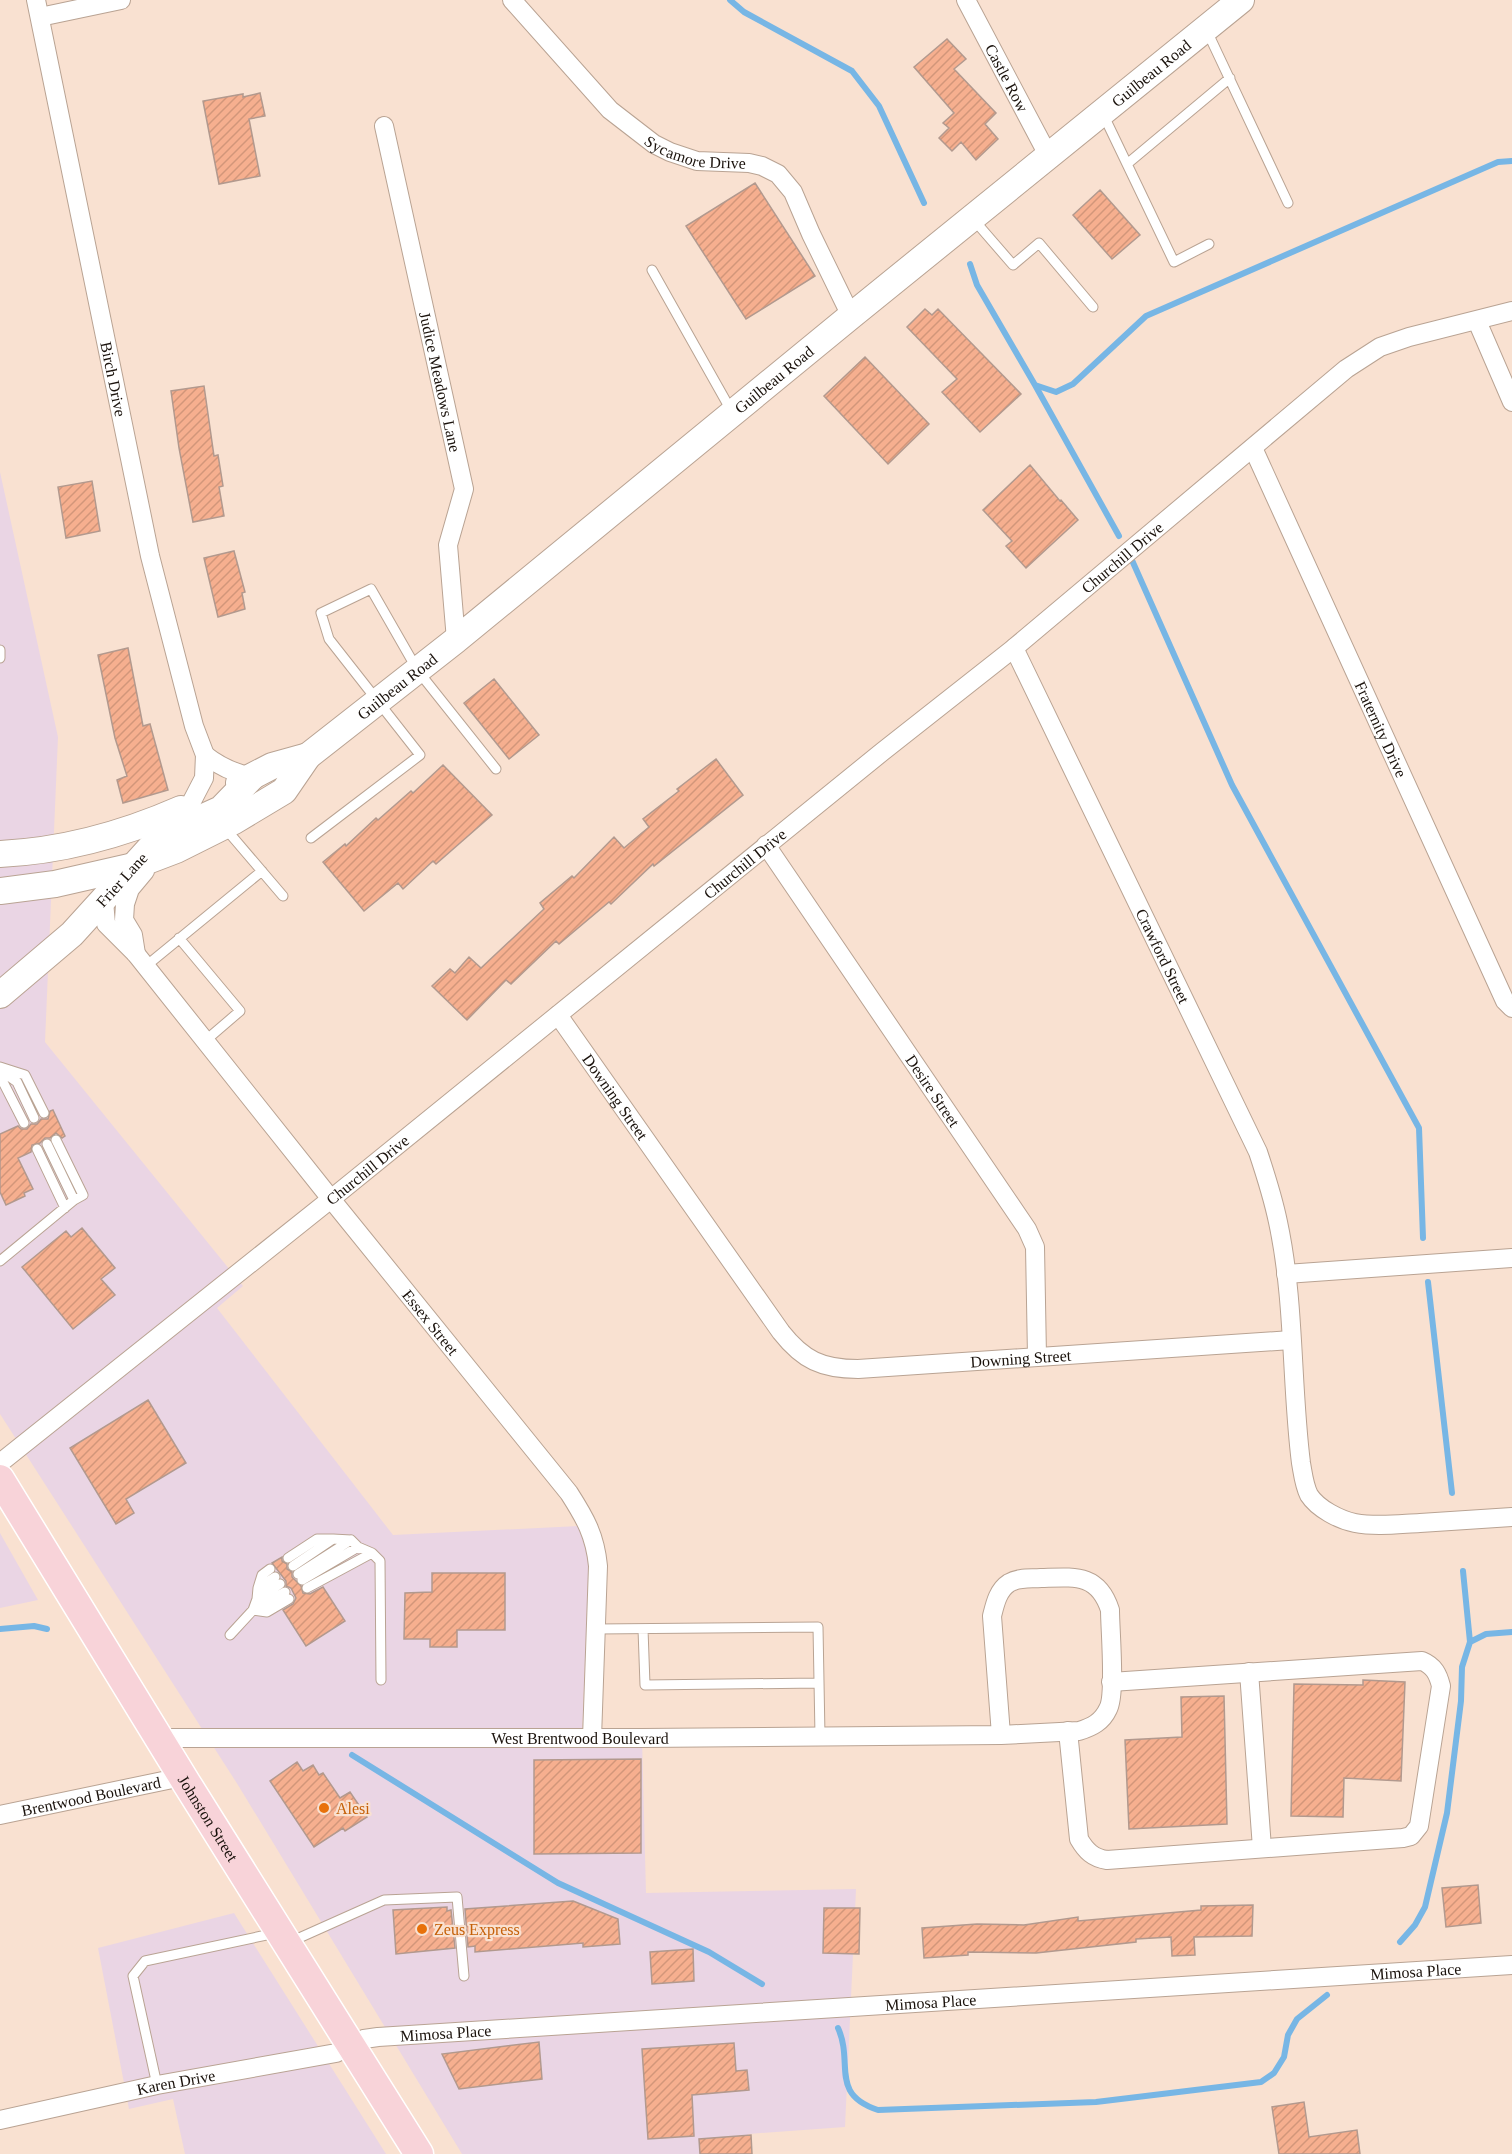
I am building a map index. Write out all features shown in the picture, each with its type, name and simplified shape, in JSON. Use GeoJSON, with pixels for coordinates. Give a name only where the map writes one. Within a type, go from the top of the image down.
{"type":"FeatureCollection","features":[{"type":"Feature","properties":{"kind":"main road","name":"Johnston Street"},"geometry":{"type":"LineString","coordinates":[[0,1479],[182,1777],[419,2154]]}},
{"type":"Feature","properties":{"kind":"street"},"geometry":{"type":"LineString","coordinates":[[38,8],[121,0]]}},
{"type":"Feature","properties":{"kind":"street","name":"Sycamore Drive"},"geometry":{"type":"LineString","coordinates":[[512,0],[610,110],[654,144],[697,161],[749,163],[762,166],[778,174],[794,192],[850,316]]}},
{"type":"Feature","properties":{"kind":"street","name":"Castle Row"},"geometry":{"type":"LineString","coordinates":[[966,0],[1048,155]]}},
{"type":"Feature","properties":{"kind":"street","name":"Guilbeau Road"},"geometry":{"type":"LineString","coordinates":[[0,891],[55,884],[134,866],[224,826],[284,790],[308,756],[418,671],[850,316],[1241,0]]}},
{"type":"Feature","properties":{"kind":"street","name":"Birch Drive"},"geometry":{"type":"LineString","coordinates":[[38,8],[150,556],[194,726],[205,755],[204,778],[190,805]]}},
{"type":"Feature","properties":{"kind":"street","name":"Judice Meadows Lane"},"geometry":{"type":"LineString","coordinates":[[384,126],[464,489],[448,545],[456,640]]}},
{"type":"Feature","properties":{"kind":"street","name":"Churchill Drive"},"geometry":{"type":"LineString","coordinates":[[0,1463],[331,1199],[766,845],[1014,648],[1346,369],[1369,354],[1409,337],[1512,311]]}},
{"type":"Feature","properties":{"kind":"street"},"geometry":{"type":"LineString","coordinates":[[1477,321],[1512,402]]}},
{"type":"Feature","properties":{"kind":"street","name":"Fraternity Drive"},"geometry":{"type":"LineString","coordinates":[[1253,448],[1505,1001],[1512,1008]]}},
{"type":"Feature","properties":{"kind":"street","name":"Crawford Street"},"geometry":{"type":"LineString","coordinates":[[1014,648],[1258,1152],[1279,1224],[1292,1340]]}},
{"type":"Feature","properties":{"kind":"street"},"geometry":{"type":"LineString","coordinates":[[205,755],[220,767],[235,774],[252,777]]}},
{"type":"Feature","properties":{"kind":"street","name":"Guilbeau Road"},"geometry":{"type":"LineString","coordinates":[[0,854],[32,853],[78,843],[154,820],[272,766],[308,756]]}},
{"type":"Feature","properties":{"kind":"street","name":"Frier Lane"},"geometry":{"type":"LineString","coordinates":[[0,995],[72,934],[161,836],[221,809],[252,777]]}},
{"type":"Feature","properties":{"kind":"street","name":"Desire Street"},"geometry":{"type":"LineString","coordinates":[[766,845],[1027,1229],[1035,1246],[1038,1356]]}},
{"type":"Feature","properties":{"kind":"street","name":"Essex Street"},"geometry":{"type":"LineString","coordinates":[[141,960],[133,935],[124,920],[125,904],[130,889],[160,856]]}},
{"type":"Feature","properties":{"kind":"street","name":"Essex Street"},"geometry":{"type":"LineString","coordinates":[[104,901],[106,924],[141,960],[569,1492],[586,1520],[596,1546],[598,1566],[592,1738]]}},
{"type":"Feature","properties":{"kind":"street","name":"Downing Street"},"geometry":{"type":"LineString","coordinates":[[558,1015],[781,1332],[802,1355],[825,1366],[858,1369],[1292,1340]]}},
{"type":"Feature","properties":{"kind":"street"},"geometry":{"type":"LineString","coordinates":[[1286,1274],[1512,1258]]}},
{"type":"Feature","properties":{"kind":"street"},"geometry":{"type":"LineString","coordinates":[[1292,1340],[1301,1463],[1305,1485],[1316,1503],[1345,1520],[1356,1523],[1384,1525],[1512,1517]]}},
{"type":"Feature","properties":{"kind":"street","name":"West Brentwood Boulevard"},"geometry":{"type":"LineString","coordinates":[[158,1738],[1001,1735],[1079,1731],[1091,1727],[1102,1719],[1111,1703],[1110,1610],[1106,1598],[1089,1581],[1077,1577],[1018,1579],[1008,1584],[998,1597],[992,1616],[1001,1735]]}},
{"type":"Feature","properties":{"kind":"street"},"geometry":{"type":"LineString","coordinates":[[1068,1731],[1079,1839],[1089,1853],[1099,1858],[1107,1860],[1403,1838],[1415,1832],[1421,1819],[1441,1686],[1438,1674],[1422,1661],[1112,1682]]}},
{"type":"Feature","properties":{"kind":"street"},"geometry":{"type":"LineString","coordinates":[[1249,1672],[1262,1848]]}},
{"type":"Feature","properties":{"kind":"street","name":"Brentwood Boulevard"},"geometry":{"type":"LineString","coordinates":[[0,1815],[182,1777]]}},
{"type":"Feature","properties":{"kind":"street","name":"Mimosa Place"},"geometry":{"type":"LineString","coordinates":[[351,2045],[364,2039],[378,2037],[1512,1965]]}},
{"type":"Feature","properties":{"kind":"street","name":"Karen Drive"},"geometry":{"type":"LineString","coordinates":[[0,2120],[157,2085],[336,2053],[351,2045]]}},
{"type":"Feature","properties":{"kind":"lane"},"geometry":{"type":"LineString","coordinates":[[1206,29],[1288,203]]}},
{"type":"Feature","properties":{"kind":"lane"},"geometry":{"type":"LineString","coordinates":[[1127,164],[1230,78]]}},
{"type":"Feature","properties":{"kind":"lane"},"geometry":{"type":"LineString","coordinates":[[1102,112],[1174,262],[1209,244]]}},
{"type":"Feature","properties":{"kind":"lane"},"geometry":{"type":"LineString","coordinates":[[972,218],[1013,266],[1039,243],[1093,307]]}},
{"type":"Feature","properties":{"kind":"lane"},"geometry":{"type":"LineString","coordinates":[[652,270],[733,413]]}},
{"type":"Feature","properties":{"kind":"lane"},"geometry":{"type":"LineString","coordinates":[[311,838],[420,754],[329,639],[321,613],[371,590],[418,671],[496,768]]}},
{"type":"Feature","properties":{"kind":"lane"},"geometry":{"type":"LineString","coordinates":[[0,650],[0,658]]}},
{"type":"Feature","properties":{"kind":"lane"},"geometry":{"type":"LineString","coordinates":[[224,826],[282,896]]}},
{"type":"Feature","properties":{"kind":"lane"},"geometry":{"type":"LineString","coordinates":[[141,960],[179,938],[262,871]]}},
{"type":"Feature","properties":{"kind":"lane"},"geometry":{"type":"LineString","coordinates":[[179,938],[240,1011],[205,1041]]}},
{"type":"Feature","properties":{"kind":"lane"},"geometry":{"type":"LineString","coordinates":[[0,1068],[25,1075],[44,1113]]}},
{"type":"Feature","properties":{"kind":"lane"},"geometry":{"type":"LineString","coordinates":[[0,1068],[16,1082],[34,1118]]}},
{"type":"Feature","properties":{"kind":"lane"},"geometry":{"type":"LineString","coordinates":[[0,1076],[24,1123]]}},
{"type":"Feature","properties":{"kind":"lane"},"geometry":{"type":"LineString","coordinates":[[0,1261],[83,1195],[52,1142]]}},
{"type":"Feature","properties":{"kind":"lane"},"geometry":{"type":"LineString","coordinates":[[37,1149],[65,1208]]}},
{"type":"Feature","properties":{"kind":"lane"},"geometry":{"type":"LineString","coordinates":[[298,1573],[333,1539],[355,1544],[372,1553],[380,1561],[381,1680]]}},
{"type":"Feature","properties":{"kind":"lane"},"geometry":{"type":"LineString","coordinates":[[298,1573],[355,1544]]}},
{"type":"Feature","properties":{"kind":"lane"},"geometry":{"type":"LineString","coordinates":[[298,1573],[372,1553]]}},
{"type":"Feature","properties":{"kind":"lane"},"geometry":{"type":"LineString","coordinates":[[253,1610],[262,1575],[280,1584]]}},
{"type":"Feature","properties":{"kind":"lane"},"geometry":{"type":"LineString","coordinates":[[257,1599],[280,1584]]}},
{"type":"Feature","properties":{"kind":"lane"},"geometry":{"type":"LineString","coordinates":[[230,1635],[280,1584]]}},
{"type":"Feature","properties":{"kind":"lane"},"geometry":{"type":"LineString","coordinates":[[597,1629],[818,1627],[820,1736]]}},
{"type":"Feature","properties":{"kind":"lane"},"geometry":{"type":"LineString","coordinates":[[643,1629],[645,1685],[818,1683]]}},
{"type":"Feature","properties":{"kind":"lane"},"geometry":{"type":"LineString","coordinates":[[157,2085],[134,1976],[145,1961],[283,1938],[384,1900],[457,1897],[464,1976]]}},
{"type":"Feature","properties":{"kind":"shaded area"},"geometry":{"type":"Polygon","coordinates":[[[0,472],[58,737],[45,1042],[243,1286],[217,1308],[393,1535],[579,1526],[589,1553],[582,1738],[642,1738],[646,1893],[856,1889],[845,2127],[748,2134],[748,2154],[462,2154],[238,1785],[0,1414],[0,472]]]}},
{"type":"Feature","properties":{"kind":"shaded area"},"geometry":{"type":"Polygon","coordinates":[[[0,1533],[38,1600],[0,1608],[0,1533]]]}},
{"type":"Feature","properties":{"kind":"shaded area"},"geometry":{"type":"Polygon","coordinates":[[[234,1913],[386,2154],[185,2154],[173,2099],[129,2109],[98,1948],[234,1913]]]}},
{"type":"Feature","properties":{"kind":"building"},"geometry":{"type":"Polygon","coordinates":[[[947,39],[966,59],[954,69],[996,113],[985,124],[998,139],[976,160],[961,142],[952,151],[939,138],[949,128],[943,123],[954,113],[914,67],[947,39]]]}},
{"type":"Feature","properties":{"kind":"building"},"geometry":{"type":"Polygon","coordinates":[[[260,93],[265,116],[249,119],[260,176],[219,184],[203,101],[260,93]]]}},
{"type":"Feature","properties":{"kind":"building"},"geometry":{"type":"Polygon","coordinates":[[[755,183],[815,276],[746,319],[686,226],[755,183]]]}},
{"type":"Feature","properties":{"kind":"building"},"geometry":{"type":"Polygon","coordinates":[[[1100,190],[1140,235],[1112,259],[1073,215],[1100,190]]]}},
{"type":"Feature","properties":{"kind":"building"},"geometry":{"type":"Polygon","coordinates":[[[925,309],[932,315],[938,309],[1021,394],[980,432],[942,392],[957,379],[907,327],[925,309]]]}},
{"type":"Feature","properties":{"kind":"building"},"geometry":{"type":"Polygon","coordinates":[[[865,357],[929,424],[888,464],[824,396],[865,357]]]}},
{"type":"Feature","properties":{"kind":"building"},"geometry":{"type":"Polygon","coordinates":[[[204,386],[214,456],[218,455],[223,486],[219,487],[224,516],[193,522],[171,391],[204,386]]]}},
{"type":"Feature","properties":{"kind":"building"},"geometry":{"type":"Polygon","coordinates":[[[1030,465],[1078,520],[1026,568],[1006,546],[1012,541],[983,510],[1030,465]]]}},
{"type":"Feature","properties":{"kind":"building"},"geometry":{"type":"Polygon","coordinates":[[[92,481],[100,531],[66,538],[58,487],[92,481]]]}},
{"type":"Feature","properties":{"kind":"building"},"geometry":{"type":"Polygon","coordinates":[[[234,551],[245,592],[242,593],[245,609],[218,617],[204,558],[234,551]]]}},
{"type":"Feature","properties":{"kind":"building"},"geometry":{"type":"Polygon","coordinates":[[[128,648],[143,726],[150,724],[168,790],[123,803],[117,780],[127,776],[115,738],[98,655],[128,648]]]}},
{"type":"Feature","properties":{"kind":"building"},"geometry":{"type":"Polygon","coordinates":[[[494,679],[539,735],[509,759],[464,703],[494,679]]]}},
{"type":"Feature","properties":{"kind":"building"},"geometry":{"type":"Polygon","coordinates":[[[716,759],[743,795],[654,866],[653,864],[611,904],[609,902],[559,944],[556,941],[511,984],[506,980],[467,1020],[432,986],[450,969],[455,973],[469,957],[481,968],[544,909],[540,903],[572,876],[574,878],[614,837],[624,848],[649,827],[643,819],[716,759]]]}},
{"type":"Feature","properties":{"kind":"building"},"geometry":{"type":"Polygon","coordinates":[[[443,765],[492,815],[436,864],[433,861],[403,889],[398,883],[364,911],[323,862],[345,844],[346,846],[376,818],[378,820],[411,791],[413,793],[443,765]]]}},
{"type":"Feature","properties":{"kind":"building"},"geometry":{"type":"Polygon","coordinates":[[[53,1110],[65,1136],[62,1138],[56,1133],[50,1138],[45,1138],[40,1143],[32,1145],[31,1152],[18,1158],[33,1189],[24,1193],[25,1196],[6,1205],[0,1192],[0,1134],[18,1126],[21,1129],[27,1129],[41,1119],[48,1119],[50,1111],[53,1110]]]}},
{"type":"Feature","properties":{"kind":"building"},"geometry":{"type":"Polygon","coordinates":[[[82,1228],[115,1268],[101,1279],[115,1295],[73,1329],[22,1267],[66,1231],[71,1237],[82,1228]]]}},
{"type":"Feature","properties":{"kind":"building"},"geometry":{"type":"Polygon","coordinates":[[[148,1400],[186,1463],[126,1499],[134,1513],[116,1524],[70,1448],[148,1400]]]}},
{"type":"Feature","properties":{"kind":"building"},"geometry":{"type":"Polygon","coordinates":[[[282,1557],[282,1561],[287,1564],[287,1569],[292,1572],[292,1577],[301,1586],[303,1593],[310,1594],[323,1587],[345,1621],[306,1646],[283,1610],[293,1604],[296,1598],[272,1563],[282,1557]]]}},
{"type":"Feature","properties":{"kind":"building"},"geometry":{"type":"Polygon","coordinates":[[[432,1573],[505,1573],[505,1630],[457,1630],[457,1647],[430,1647],[430,1639],[404,1639],[405,1593],[432,1592],[432,1573]]]}},
{"type":"Feature","properties":{"kind":"building"},"geometry":{"type":"Polygon","coordinates":[[[1363,1680],[1405,1682],[1401,1781],[1344,1778],[1343,1817],[1291,1816],[1294,1684],[1363,1685],[1363,1680]]]}},
{"type":"Feature","properties":{"kind":"building"},"geometry":{"type":"Polygon","coordinates":[[[1224,1696],[1227,1824],[1129,1829],[1125,1740],[1182,1737],[1181,1697],[1224,1696]]]}},
{"type":"Feature","properties":{"kind":"building"},"geometry":{"type":"Polygon","coordinates":[[[641,1759],[641,1853],[534,1854],[534,1760],[641,1759]]]}},
{"type":"Feature","properties":{"kind":"building","name":"Alesi"},"geometry":{"type":"Polygon","coordinates":[[[297,1762],[303,1771],[313,1765],[319,1775],[323,1773],[340,1798],[350,1792],[367,1817],[345,1831],[343,1828],[314,1847],[270,1781],[297,1762]]]}},
{"type":"Feature","properties":{"kind":"building"},"geometry":{"type":"Polygon","coordinates":[[[1478,1885],[1481,1923],[1446,1927],[1442,1888],[1478,1885]]]}},
{"type":"Feature","properties":{"kind":"building"},"geometry":{"type":"Polygon","coordinates":[[[573,1901],[618,1919],[620,1944],[583,1947],[583,1943],[475,1952],[475,1946],[468,1947],[465,1909],[573,1901]]]}},
{"type":"Feature","properties":{"kind":"building"},"geometry":{"type":"Polygon","coordinates":[[[1253,1905],[1252,1936],[1194,1937],[1195,1955],[1172,1956],[1171,1937],[1136,1939],[1136,1942],[1036,1953],[968,1952],[968,1955],[924,1958],[922,1928],[977,1924],[1024,1925],[1078,1917],[1078,1921],[1201,1910],[1201,1906],[1253,1905]]]}},
{"type":"Feature","properties":{"kind":"building","name":"Zeus Express"},"geometry":{"type":"Polygon","coordinates":[[[447,1907],[447,1911],[451,1910],[455,1948],[396,1954],[393,1910],[447,1907]]]}},
{"type":"Feature","properties":{"kind":"building"},"geometry":{"type":"Polygon","coordinates":[[[824,1908],[860,1908],[859,1954],[823,1953],[824,1908]]]}},
{"type":"Feature","properties":{"kind":"building"},"geometry":{"type":"Polygon","coordinates":[[[693,1949],[694,1981],[652,1984],[650,1952],[693,1949]]]}},
{"type":"Feature","properties":{"kind":"building"},"geometry":{"type":"Polygon","coordinates":[[[539,2042],[542,2079],[459,2089],[442,2054],[539,2042]]]}},
{"type":"Feature","properties":{"kind":"building"},"geometry":{"type":"Polygon","coordinates":[[[734,2043],[736,2071],[747,2070],[749,2090],[692,2095],[694,2136],[648,2139],[642,2049],[734,2043]]]}},
{"type":"Feature","properties":{"kind":"building"},"geometry":{"type":"Polygon","coordinates":[[[1304,2102],[1309,2137],[1357,2130],[1360,2154],[1279,2154],[1272,2107],[1304,2102]]]}},
{"type":"Feature","properties":{"kind":"building"},"geometry":{"type":"Polygon","coordinates":[[[751,2135],[752,2154],[700,2154],[699,2139],[751,2135]]]}},
{"type":"Feature","properties":{"kind":"waterway"},"geometry":{"type":"LineString","coordinates":[[730,0],[744,12],[852,71],[879,106],[924,203]]}},
{"type":"Feature","properties":{"kind":"waterway"},"geometry":{"type":"LineString","coordinates":[[970,264],[977,285],[1035,385],[1056,392],[1073,384],[1146,316],[1498,162],[1512,161]]}},
{"type":"Feature","properties":{"kind":"waterway"},"geometry":{"type":"LineString","coordinates":[[1035,385],[1119,536]]}},
{"type":"Feature","properties":{"kind":"waterway"},"geometry":{"type":"LineString","coordinates":[[1131,558],[1232,785],[1419,1128],[1423,1238]]}},
{"type":"Feature","properties":{"kind":"waterway"},"geometry":{"type":"LineString","coordinates":[[1428,1282],[1452,1493]]}},
{"type":"Feature","properties":{"kind":"waterway"},"geometry":{"type":"LineString","coordinates":[[1400,1942],[1415,1925],[1425,1907],[1447,1813],[1461,1701],[1462,1667],[1470,1642],[1463,1571]]}},
{"type":"Feature","properties":{"kind":"waterway"},"geometry":{"type":"LineString","coordinates":[[0,1629],[34,1626],[47,1629]]}},
{"type":"Feature","properties":{"kind":"waterway"},"geometry":{"type":"LineString","coordinates":[[1470,1642],[1486,1634],[1512,1632]]}},
{"type":"Feature","properties":{"kind":"waterway"},"geometry":{"type":"LineString","coordinates":[[352,1755],[558,1883],[709,1952],[762,1984]]}},
{"type":"Feature","properties":{"kind":"waterway"},"geometry":{"type":"LineString","coordinates":[[838,2028],[848,2086],[853,2095],[878,2110],[1096,2102],[1261,2082],[1274,2073],[1284,2057],[1288,2035],[1297,2019],[1327,1995]]}},
{"type":"Feature","properties":{"kind":"place","name":"Alesi"},"geometry":{"type":"Point","coordinates":[324,1808]}},
{"type":"Feature","properties":{"kind":"place","name":"Zeus Express"},"geometry":{"type":"Point","coordinates":[422,1929]}}]}
